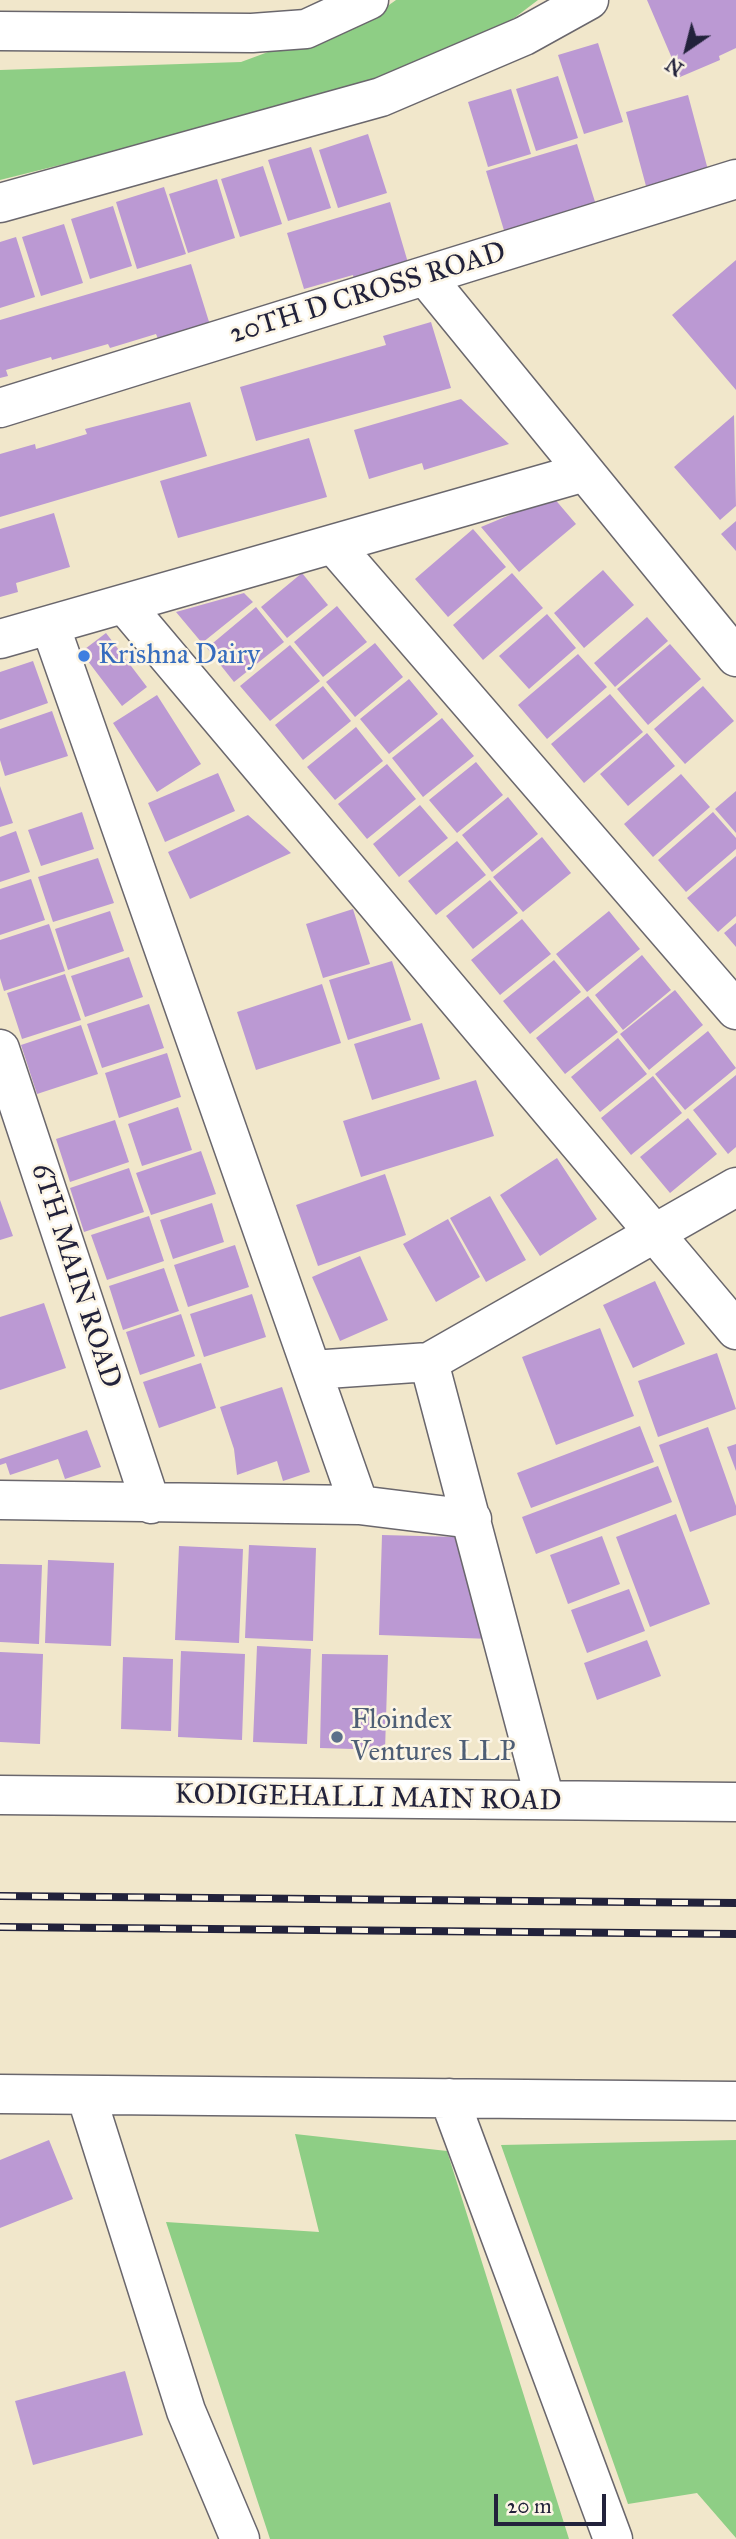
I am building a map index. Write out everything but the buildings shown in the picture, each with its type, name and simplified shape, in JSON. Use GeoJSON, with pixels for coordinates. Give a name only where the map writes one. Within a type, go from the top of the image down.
{"type":"FeatureCollection","features":[{"type":"Feature","properties":{"kind":"street"},"geometry":{"type":"LineString","coordinates":[[0,31],[60,16],[252,33],[306,29],[369,0]]}},
{"type":"Feature","properties":{"kind":"street"},"geometry":{"type":"LineString","coordinates":[[0,203],[381,97],[524,36],[589,0]]}},
{"type":"Feature","properties":{"kind":"street","name":"20TH D CROSS ROAD"},"geometry":{"type":"LineString","coordinates":[[0,408],[734,182]]}},
{"type":"Feature","properties":{"kind":"street"},"geometry":{"type":"LineString","coordinates":[[425,276],[736,657]]}},
{"type":"Feature","properties":{"kind":"street"},"geometry":{"type":"LineString","coordinates":[[0,639],[585,472]]}},
{"type":"Feature","properties":{"kind":"street"},"geometry":{"type":"LineString","coordinates":[[333,544],[736,1010]]}},
{"type":"Feature","properties":{"kind":"street"},"geometry":{"type":"LineString","coordinates":[[124,604],[736,1330]]}},
{"type":"Feature","properties":{"kind":"street"},"geometry":{"type":"LineString","coordinates":[[50,625],[359,1505]]}},
{"type":"Feature","properties":{"kind":"street","name":"6TH MAIN ROAD"},"geometry":{"type":"LineString","coordinates":[[0,1049],[151,1504]]}},
{"type":"Feature","properties":{"kind":"street"},"geometry":{"type":"LineString","coordinates":[[312,1370],[429,1362],[736,1186]]}},
{"type":"Feature","properties":{"kind":"street"},"geometry":{"type":"LineString","coordinates":[[429,1362],[545,1800]]}},
{"type":"Feature","properties":{"kind":"street"},"geometry":{"type":"LineString","coordinates":[[0,1500],[359,1505],[472,1519]]}},
{"type":"Feature","properties":{"kind":"street","name":"KODIGEHALLI MAIN ROAD"},"geometry":{"type":"LineString","coordinates":[[0,1795],[736,1802]]}},
{"type":"Feature","properties":{"kind":"street"},"geometry":{"type":"LineString","coordinates":[[0,2094],[736,2101]]}},
{"type":"Feature","properties":{"kind":"street"},"geometry":{"type":"LineString","coordinates":[[86,2095],[186,2411],[240,2539]]}},
{"type":"Feature","properties":{"kind":"street"},"geometry":{"type":"LineString","coordinates":[[449,2098],[614,2539]]}},
{"type":"Feature","properties":{"kind":"green space"},"geometry":{"type":"Polygon","coordinates":[[[396,0],[538,0],[509,22],[389,75],[192,132],[0,180],[0,70],[241,62],[382,10],[396,0]]]}},
{"type":"Feature","properties":{"kind":"green space"},"geometry":{"type":"Polygon","coordinates":[[[295,2134],[447,2151],[569,2539],[270,2539],[166,2222],[319,2232],[295,2134]]]}},
{"type":"Feature","properties":{"kind":"green space"},"geometry":{"type":"Polygon","coordinates":[[[736,2140],[736,2538],[697,2493],[628,2504],[501,2145],[736,2140]]]}},
{"type":"Feature","properties":{"kind":"railway"},"geometry":{"type":"LineString","coordinates":[[0,1896],[736,1903]]}},
{"type":"Feature","properties":{"kind":"railway"},"geometry":{"type":"LineString","coordinates":[[0,1927],[736,1934]]}},
{"type":"Feature","properties":{"kind":"place","name":"Krishna Dairy"},"geometry":{"type":"Point","coordinates":[84,656]}},
{"type":"Feature","properties":{"kind":"place","name":"Floindex Ventures LLP"},"geometry":{"type":"Point","coordinates":[337,1737]}}]}
